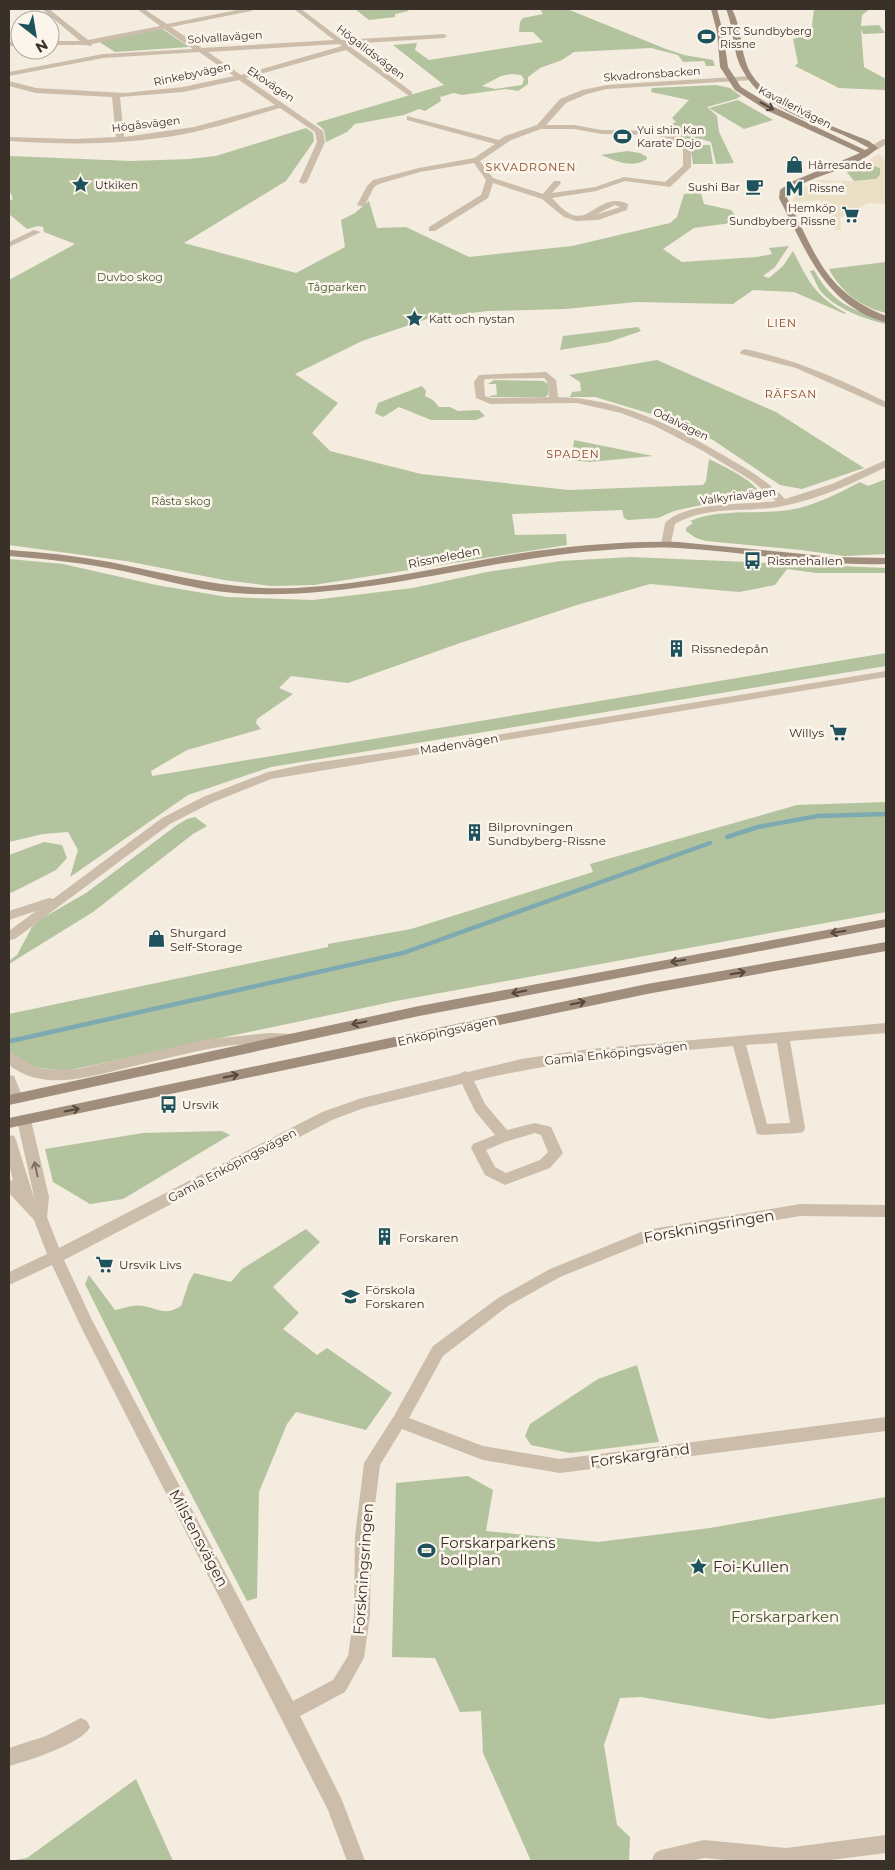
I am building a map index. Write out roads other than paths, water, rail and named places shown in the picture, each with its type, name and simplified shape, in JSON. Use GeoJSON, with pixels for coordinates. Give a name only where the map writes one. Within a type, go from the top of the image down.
{"type":"FeatureCollection","features":[{"type":"Feature","properties":{"kind":"street"},"geometry":{"type":"LineString","coordinates":[[45,9],[103,56]]}},
{"type":"Feature","properties":{"kind":"street","name":"Ekovägen"},"geometry":{"type":"LineString","coordinates":[[140,9],[314,127],[321,135],[321,142],[303,182]]}},
{"type":"Feature","properties":{"kind":"street"},"geometry":{"type":"LineString","coordinates":[[60,43],[86,43],[251,9]]}},
{"type":"Feature","properties":{"kind":"street","name":"Högalidsvägen"},"geometry":{"type":"LineString","coordinates":[[297,9],[408,94]]}},
{"type":"Feature","properties":{"kind":"street","name":"Kavallerivägen"},"geometry":{"type":"LineString","coordinates":[[714,9],[720,32],[724,67],[731,80],[749,96],[771,109],[870,150]]}},
{"type":"Feature","properties":{"kind":"street","name":"Kavallerivägen"},"geometry":{"type":"LineString","coordinates":[[729,9],[734,24],[740,58],[750,78],[761,90],[780,103],[866,143],[870,150]]}},
{"type":"Feature","properties":{"kind":"street","name":"Solvallavägen"},"geometry":{"type":"LineString","coordinates":[[9,74],[103,56],[444,36]]}},
{"type":"Feature","properties":{"kind":"street","name":"Rinkebyvägen"},"geometry":{"type":"LineString","coordinates":[[9,83],[16,87],[39,90],[116,96],[174,91],[239,76],[377,39]]}},
{"type":"Feature","properties":{"kind":"street","name":"Skvadronsbacken"},"geometry":{"type":"LineString","coordinates":[[540,127],[563,100],[594,90],[750,78]]}},
{"type":"Feature","properties":{"kind":"street"},"geometry":{"type":"LineString","coordinates":[[116,96],[115,109],[119,121],[120,139]]}},
{"type":"Feature","properties":{"kind":"street","name":"Högåsvägen"},"geometry":{"type":"LineString","coordinates":[[9,139],[64,141],[120,139],[181,132],[282,105]]}},
{"type":"Feature","properties":{"kind":"street"},"geometry":{"type":"LineString","coordinates":[[410,118],[500,143]]}},
{"type":"Feature","properties":{"kind":"street"},"geometry":{"type":"LineString","coordinates":[[361,205],[376,182],[419,170],[476,160],[508,138],[540,127],[574,127],[602,132],[657,132],[682,141],[687,150],[687,167],[667,185],[624,179],[596,189],[545,197]]}},
{"type":"Feature","properties":{"kind":"street"},"geometry":{"type":"LineString","coordinates":[[886,141],[794,184],[783,192],[784,198],[818,268],[838,294],[861,309],[886,319]]}},
{"type":"Feature","properties":{"kind":"street"},"geometry":{"type":"LineString","coordinates":[[476,160],[490,180],[545,197],[569,217],[586,218]]}},
{"type":"Feature","properties":{"kind":"street"},"geometry":{"type":"LineString","coordinates":[[432,229],[486,196],[490,180]]}},
{"type":"Feature","properties":{"kind":"street"},"geometry":{"type":"LineString","coordinates":[[545,197],[557,183]]}},
{"type":"Feature","properties":{"kind":"street"},"geometry":{"type":"LineString","coordinates":[[9,245],[37,232]]}},
{"type":"Feature","properties":{"kind":"street"},"geometry":{"type":"LineString","coordinates":[[744,352],[762,354],[798,367],[886,405]]}},
{"type":"Feature","properties":{"kind":"street","name":"Odalvägen"},"geometry":{"type":"LineString","coordinates":[[554,401],[551,380],[546,375],[487,376],[482,377],[479,382],[482,398],[490,401],[589,402],[623,411],[669,428],[754,476],[772,489],[783,503]]}},
{"type":"Feature","properties":{"kind":"street","name":"Valkyriavägen"},"geometry":{"type":"LineString","coordinates":[[666,545],[670,523],[676,517],[718,509],[756,508],[783,503],[864,475],[886,463]]}},
{"type":"Feature","properties":{"kind":"street","name":"Rissneleden"},"geometry":{"type":"LineString","coordinates":[[9,553],[87,561],[221,588],[283,592],[334,590],[387,582],[493,560],[605,547],[666,545],[826,560],[886,560]]}},
{"type":"Feature","properties":{"kind":"street","name":"Madenvägen"},"geometry":{"type":"LineString","coordinates":[[10,937],[166,822],[207,800],[268,776],[307,768],[404,754],[886,674]]}},
{"type":"Feature","properties":{"kind":"street","name":"Madenvägen"},"geometry":{"type":"LineString","coordinates":[[9,916],[63,897]]}},
{"type":"Feature","properties":{"kind":"street","name":"Enköpingsvägen"},"geometry":{"type":"LineString","coordinates":[[12,1099],[290,1038],[650,966],[886,923]]}},
{"type":"Feature","properties":{"kind":"street","name":"Enköpingsvägen"},"geometry":{"type":"LineString","coordinates":[[9,1123],[647,989],[886,946]]}},
{"type":"Feature","properties":{"kind":"street","name":"Gamla Enköpingsvägen"},"geometry":{"type":"LineString","coordinates":[[9,1279],[327,1116],[362,1103],[465,1076],[521,1064],[590,1054],[886,1028]]}},
{"type":"Feature","properties":{"kind":"street"},"geometry":{"type":"LineString","coordinates":[[9,1057],[25,1069],[37,1073],[68,1075],[236,1039],[266,1036],[290,1038]]}},
{"type":"Feature","properties":{"kind":"street"},"geometry":{"type":"LineString","coordinates":[[738,1040],[762,1130],[798,1128],[786,1049],[782,1037]]}},
{"type":"Feature","properties":{"kind":"street"},"geometry":{"type":"LineString","coordinates":[[465,1076],[480,1107],[505,1137]]}},
{"type":"Feature","properties":{"kind":"street"},"geometry":{"type":"LineString","coordinates":[[9,1080],[12,1099],[24,1120]]}},
{"type":"Feature","properties":{"kind":"street","name":"Milstensvägen"},"geometry":{"type":"LineString","coordinates":[[24,1120],[42,1197],[40,1217]]}},
{"type":"Feature","properties":{"kind":"street"},"geometry":{"type":"LineString","coordinates":[[535,1128],[546,1131],[556,1153],[545,1164],[505,1178],[490,1170],[478,1148],[505,1137],[535,1128]]}},
{"type":"Feature","properties":{"kind":"street","name":"Milstensvägen"},"geometry":{"type":"LineString","coordinates":[[9,1140],[26,1201],[40,1217],[55,1257],[86,1324],[289,1712],[336,1806],[356,1861]]}},
{"type":"Feature","properties":{"kind":"street"},"geometry":{"type":"LineString","coordinates":[[9,1185],[26,1201]]}},
{"type":"Feature","properties":{"kind":"street","name":"Forskningsringen"},"geometry":{"type":"LineString","coordinates":[[289,1712],[338,1686],[356,1658],[362,1615],[363,1536],[372,1463],[399,1422],[438,1351],[503,1302],[555,1273],[646,1236],[800,1210],[886,1211]]}},
{"type":"Feature","properties":{"kind":"street","name":"Forskargränd"},"geometry":{"type":"LineString","coordinates":[[399,1422],[483,1453],[560,1466],[719,1444],[886,1424]]}},
{"type":"Feature","properties":{"kind":"street"},"geometry":{"type":"LineString","coordinates":[[9,1757],[50,1744],[81,1727]]}},
{"type":"Feature","properties":{"kind":"street"},"geometry":{"type":"LineString","coordinates":[[661,1859],[704,1849],[786,1859],[886,1844]]}},
{"type":"Feature","properties":{"kind":"waterway"},"geometry":{"type":"LineString","coordinates":[[727,837],[758,827],[818,816],[886,814]]}},
{"type":"Feature","properties":{"kind":"waterway"},"geometry":{"type":"LineString","coordinates":[[11,1041],[403,953],[710,843]]}},
{"type":"Feature","properties":{"kind":"place","name":"STC Sundbyberg Rissne"},"geometry":{"type":"Point","coordinates":[706,37]}},
{"type":"Feature","properties":{"kind":"place","name":"Yui shin Kan Karate Dojo"},"geometry":{"type":"Point","coordinates":[623,136]}},
{"type":"Feature","properties":{"kind":"place","name":"Hårresande"},"geometry":{"type":"Point","coordinates":[794,165]}},
{"type":"Feature","properties":{"kind":"place","name":"Utkiken"},"geometry":{"type":"Point","coordinates":[81,185]}},
{"type":"Feature","properties":{"kind":"place","name":"Sushi Bar"},"geometry":{"type":"Point","coordinates":[754,187]}},
{"type":"Feature","properties":{"kind":"place","name":"Rissne"},"geometry":{"type":"Point","coordinates":[795,188]}},
{"type":"Feature","properties":{"kind":"place","name":"Hemköp Sundbyberg Rissne"},"geometry":{"type":"Point","coordinates":[850,214]}},
{"type":"Feature","properties":{"kind":"place","name":"Katt och nystan"},"geometry":{"type":"Point","coordinates":[415,319]}},
{"type":"Feature","properties":{"kind":"place","name":"Rissnehallen"},"geometry":{"type":"Point","coordinates":[753,560]}},
{"type":"Feature","properties":{"kind":"place","name":"Rissnedepån"},"geometry":{"type":"Point","coordinates":[677,648]}},
{"type":"Feature","properties":{"kind":"place","name":"Willys"},"geometry":{"type":"Point","coordinates":[838,732]}},
{"type":"Feature","properties":{"kind":"place","name":"Bilprovningen Sundbyberg-Rissne"},"geometry":{"type":"Point","coordinates":[474,833]}},
{"type":"Feature","properties":{"kind":"place","name":"Shurgard Self-Storage"},"geometry":{"type":"Point","coordinates":[156,939]}},
{"type":"Feature","properties":{"kind":"place","name":"Ursvik"},"geometry":{"type":"Point","coordinates":[168,1104]}},
{"type":"Feature","properties":{"kind":"place","name":"Forskaren"},"geometry":{"type":"Point","coordinates":[385,1237]}},
{"type":"Feature","properties":{"kind":"place","name":"Ursvik Livs"},"geometry":{"type":"Point","coordinates":[105,1264]}},
{"type":"Feature","properties":{"kind":"place","name":"Förskola Forskaren"},"geometry":{"type":"Point","coordinates":[351,1296]}},
{"type":"Feature","properties":{"kind":"place","name":"Forskarparkens bollplan"},"geometry":{"type":"Point","coordinates":[426,1551]}},
{"type":"Feature","properties":{"kind":"place","name":"Foi-Kullen"},"geometry":{"type":"Point","coordinates":[699,1566]}},
{"type":"Feature","properties":{"kind":"district","name":"SKVADRONEN"},"geometry":{"type":"Point","coordinates":[531,167]}},
{"type":"Feature","properties":{"kind":"district","name":"LIEN"},"geometry":{"type":"Point","coordinates":[782,323]}},
{"type":"Feature","properties":{"kind":"district","name":"RÄFSAN"},"geometry":{"type":"Point","coordinates":[791,394]}},
{"type":"Feature","properties":{"kind":"district","name":"SPADEN"},"geometry":{"type":"Point","coordinates":[573,454]}},
{"type":"Feature","properties":{"kind":"park label","name":"Duvbo skog"},"geometry":{"type":"Point","coordinates":[130,277]}},
{"type":"Feature","properties":{"kind":"park label","name":"Tågparken"},"geometry":{"type":"Point","coordinates":[337,287]}},
{"type":"Feature","properties":{"kind":"park label","name":"Råsta skog"},"geometry":{"type":"Point","coordinates":[181,501]}},
{"type":"Feature","properties":{"kind":"park label","name":"Forskarparken"},"geometry":{"type":"Point","coordinates":[785,1616]}}]}
